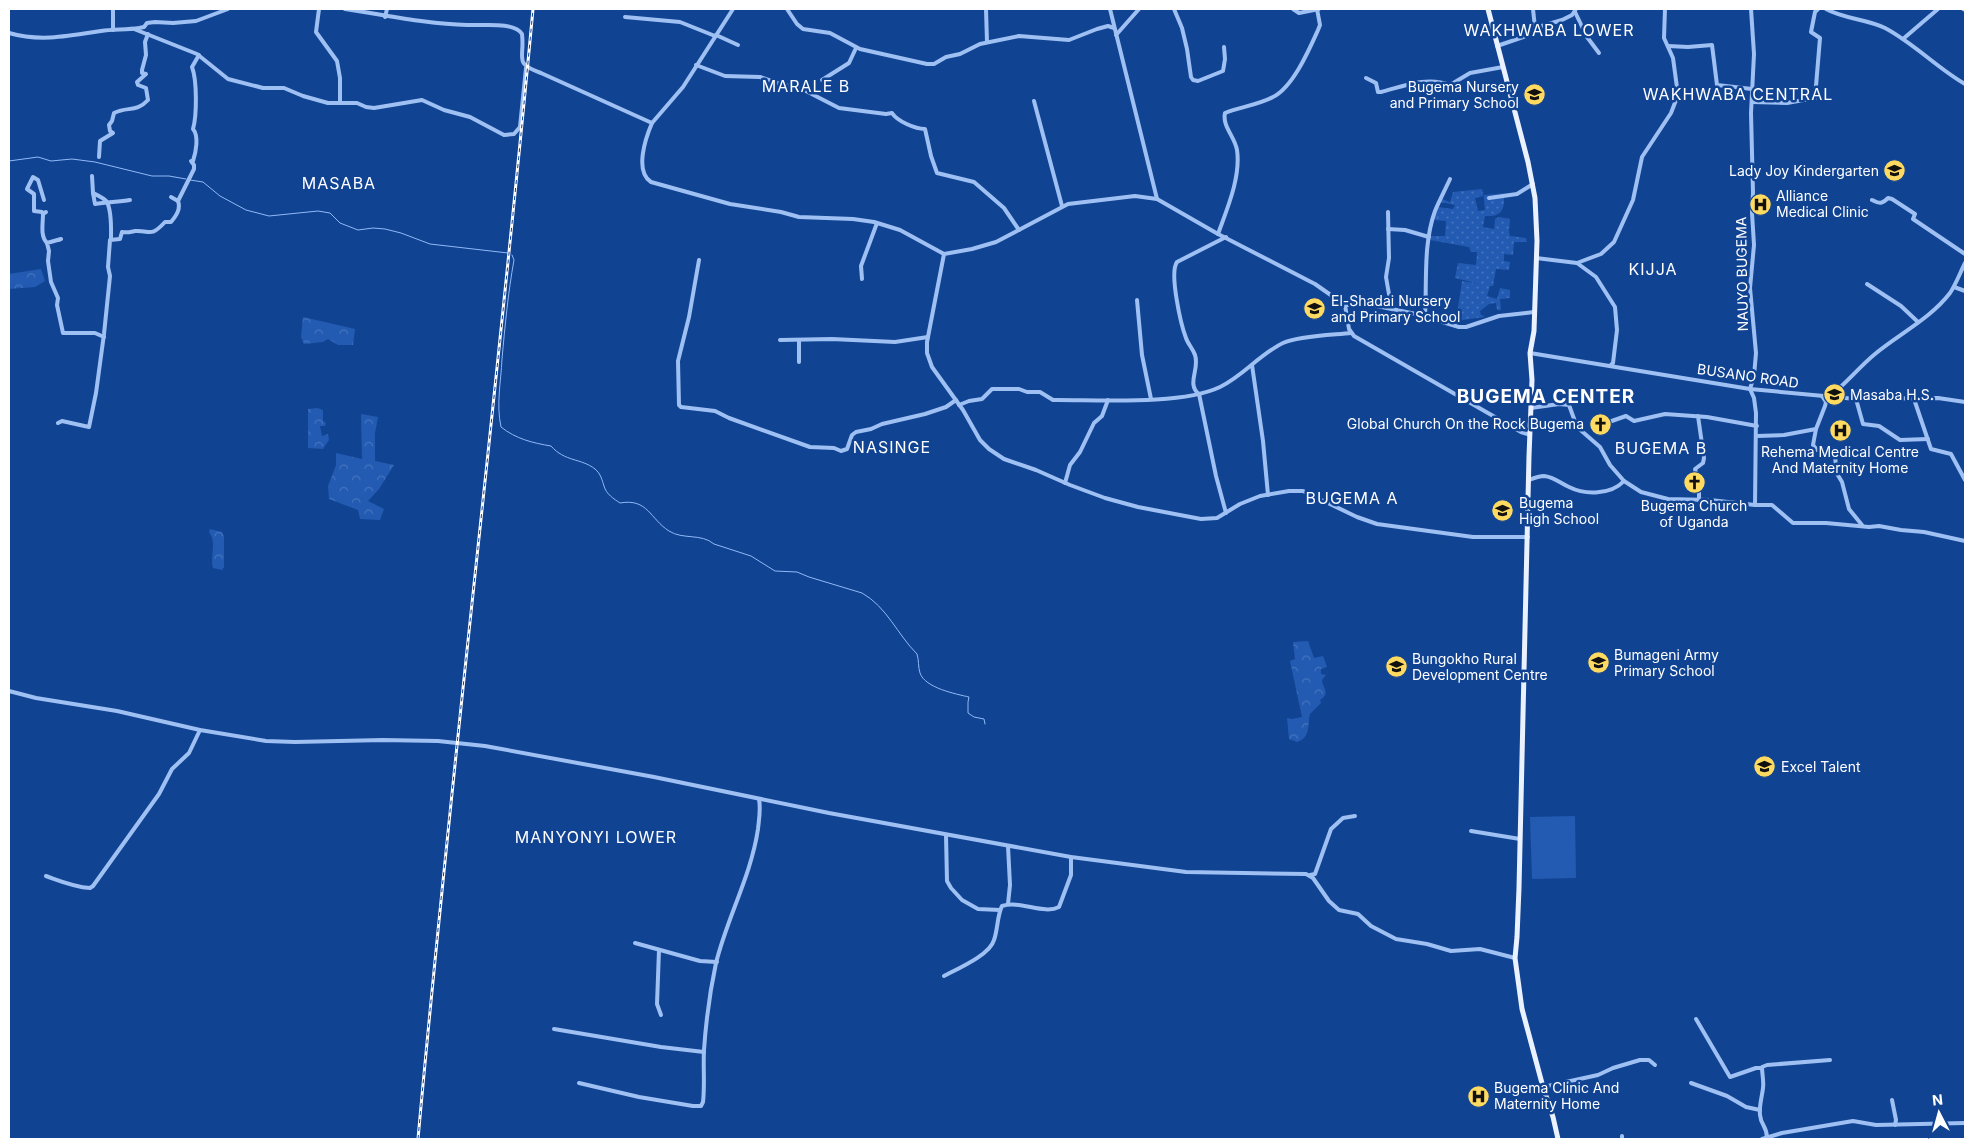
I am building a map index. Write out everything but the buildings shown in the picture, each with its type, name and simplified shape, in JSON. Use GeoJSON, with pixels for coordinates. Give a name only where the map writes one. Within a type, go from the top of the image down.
{"type":"FeatureCollection","features":[{"type":"Feature","properties":{"kind":"main road"},"geometry":{"type":"LineString","coordinates":[[1488,9],[1532,184],[1536,221],[1534,312],[1530,353],[1532,380],[1515,958],[1522,1009],[1558,1139]]}},
{"type":"Feature","properties":{"kind":"street"},"geometry":{"type":"LineString","coordinates":[[113,9],[113,30]]}},
{"type":"Feature","properties":{"kind":"street"},"geometry":{"type":"LineString","coordinates":[[9,33],[30,38],[50,38],[134,29],[160,21],[173,23],[196,21],[226,9]]}},
{"type":"Feature","properties":{"kind":"street"},"geometry":{"type":"LineString","coordinates":[[319,9],[316,32],[337,61],[340,78],[340,102]]}},
{"type":"Feature","properties":{"kind":"street"},"geometry":{"type":"LineString","coordinates":[[345,9],[385,17],[444,25],[505,26],[516,28],[522,34],[522,62],[526,68],[652,124]]}},
{"type":"Feature","properties":{"kind":"street"},"geometry":{"type":"LineString","coordinates":[[385,17],[387,9]]}},
{"type":"Feature","properties":{"kind":"street"},"geometry":{"type":"LineString","coordinates":[[733,9],[679,92],[652,124],[643,157],[644,174],[651,182],[730,204],[781,212],[799,217],[853,219],[876,223],[900,230],[944,254],[984,246],[1005,238],[1062,206],[1085,201],[1136,196],[1157,199],[1218,234],[1315,284],[1345,305],[1351,333]]}},
{"type":"Feature","properties":{"kind":"street"},"geometry":{"type":"LineString","coordinates":[[787,9],[801,28],[830,33],[856,48],[930,64],[987,42],[1019,36],[1069,40],[1097,28],[1108,26],[1114,28]]}},
{"type":"Feature","properties":{"kind":"street"},"geometry":{"type":"LineString","coordinates":[[986,9],[987,42]]}},
{"type":"Feature","properties":{"kind":"street"},"geometry":{"type":"LineString","coordinates":[[1110,9],[1157,199]]}},
{"type":"Feature","properties":{"kind":"street"},"geometry":{"type":"LineString","coordinates":[[1116,35],[1139,9]]}},
{"type":"Feature","properties":{"kind":"street"},"geometry":{"type":"LineString","coordinates":[[1174,9],[1182,28],[1193,80],[1198,81],[1223,71],[1224,47]]}},
{"type":"Feature","properties":{"kind":"street"},"geometry":{"type":"LineString","coordinates":[[1218,234],[1234,190],[1238,159],[1234,139],[1225,122],[1225,113],[1272,98],[1282,90],[1309,52],[1320,25],[1318,9],[1299,13],[1293,9]]}},
{"type":"Feature","properties":{"kind":"street"},"geometry":{"type":"LineString","coordinates":[[1533,9],[1535,28]]}},
{"type":"Feature","properties":{"kind":"street"},"geometry":{"type":"LineString","coordinates":[[1577,263],[1601,254],[1611,246],[1630,209],[1642,158],[1676,103],[1678,89],[1672,58],[1664,34],[1664,9]]}},
{"type":"Feature","properties":{"kind":"street","name":"NAUYO BUGEMA"},"geometry":{"type":"LineString","coordinates":[[1750,9],[1754,54],[1752,89],[1752,213],[1754,246],[1750,288],[1756,353],[1754,376],[1750,389]]}},
{"type":"Feature","properties":{"kind":"street"},"geometry":{"type":"LineString","coordinates":[[1752,102],[1787,102],[1815,98],[1820,38],[1811,32],[1815,12],[1818,9]]}},
{"type":"Feature","properties":{"kind":"street"},"geometry":{"type":"LineString","coordinates":[[1826,9],[1873,23],[1903,39],[1965,84]]}},
{"type":"Feature","properties":{"kind":"street"},"geometry":{"type":"LineString","coordinates":[[1903,39],[1938,9]]}},
{"type":"Feature","properties":{"kind":"street"},"geometry":{"type":"LineString","coordinates":[[1497,46],[1529,35],[1535,28],[1562,20],[1576,10],[1588,37],[1599,54]]}},
{"type":"Feature","properties":{"kind":"street"},"geometry":{"type":"LineString","coordinates":[[625,17],[680,22],[738,45]]}},
{"type":"Feature","properties":{"kind":"street"},"geometry":{"type":"LineString","coordinates":[[134,29],[199,55],[228,79],[263,88],[284,88],[328,104],[340,102],[357,103],[374,108],[422,100],[444,110],[467,116],[504,135],[512,135],[521,125],[526,68]]}},
{"type":"Feature","properties":{"kind":"street"},"geometry":{"type":"LineString","coordinates":[[100,157],[100,140],[114,133],[110,131],[108,125],[112,121],[114,113],[140,108],[148,100],[146,88],[138,85],[137,82],[146,74],[142,73],[142,70],[146,55],[145,42],[148,34]]}},
{"type":"Feature","properties":{"kind":"street"},"geometry":{"type":"LineString","coordinates":[[1668,46],[1712,45],[1717,86],[1752,89]]}},
{"type":"Feature","properties":{"kind":"street"},"geometry":{"type":"LineString","coordinates":[[822,80],[849,63],[856,48]]}},
{"type":"Feature","properties":{"kind":"street"},"geometry":{"type":"LineString","coordinates":[[111,239],[120,239],[122,232],[137,231],[146,233],[159,230],[164,222],[171,222],[176,216],[179,205],[178,201],[194,169],[194,165],[190,161],[193,161],[196,150],[196,132],[193,129],[196,96],[195,75],[192,67],[199,55]]}},
{"type":"Feature","properties":{"kind":"street"},"geometry":{"type":"LineString","coordinates":[[696,65],[725,76],[760,77],[777,84],[799,88],[839,108],[886,114],[892,112],[896,118],[920,129],[925,129],[937,173],[974,182],[1004,208],[1019,230]]}},
{"type":"Feature","properties":{"kind":"street"},"geometry":{"type":"LineString","coordinates":[[1366,78],[1376,83],[1378,92],[1381,92],[1407,84],[1433,81],[1450,85],[1470,74],[1503,67]]}},
{"type":"Feature","properties":{"kind":"street"},"geometry":{"type":"LineString","coordinates":[[1034,101],[1062,206]]}},
{"type":"Feature","properties":{"kind":"street"},"geometry":{"type":"LineString","coordinates":[[92,176],[94,203],[130,200]]}},
{"type":"Feature","properties":{"kind":"street"},"geometry":{"type":"LineString","coordinates":[[44,200],[38,180],[32,178],[27,188],[34,194],[34,211],[44,213],[43,236],[47,243],[50,276],[58,298],[57,305],[64,332],[95,333],[104,337]]}},
{"type":"Feature","properties":{"kind":"street"},"geometry":{"type":"LineString","coordinates":[[1425,316],[1429,237],[1434,212],[1450,180]]}},
{"type":"Feature","properties":{"kind":"street"},"geometry":{"type":"LineString","coordinates":[[1489,198],[1517,194],[1532,184]]}},
{"type":"Feature","properties":{"kind":"street"},"geometry":{"type":"LineString","coordinates":[[58,423],[62,421],[89,427],[96,393],[110,276],[109,246],[111,239],[110,213],[106,202],[93,193]]}},
{"type":"Feature","properties":{"kind":"street"},"geometry":{"type":"LineString","coordinates":[[170,197],[178,201]]}},
{"type":"Feature","properties":{"kind":"street"},"geometry":{"type":"LineString","coordinates":[[1872,200],[1883,203],[1888,198],[1892,199],[1916,214],[1913,219],[1965,254]]}},
{"type":"Feature","properties":{"kind":"street"},"geometry":{"type":"LineString","coordinates":[[1388,212],[1389,258],[1387,282],[1390,300],[1388,308]]}},
{"type":"Feature","properties":{"kind":"street"},"geometry":{"type":"LineString","coordinates":[[862,278],[861,266],[876,223]]}},
{"type":"Feature","properties":{"kind":"street"},"geometry":{"type":"LineString","coordinates":[[1388,229],[1405,230],[1429,237]]}},
{"type":"Feature","properties":{"kind":"street"},"geometry":{"type":"LineString","coordinates":[[1226,237],[1177,262],[1173,270],[1175,290],[1185,337],[1195,353],[1197,362],[1192,382],[1195,391],[1199,394],[1216,476],[1226,513]]}},
{"type":"Feature","properties":{"kind":"street"},"geometry":{"type":"LineString","coordinates":[[47,243],[61,239],[59,240]]}},
{"type":"Feature","properties":{"kind":"street"},"geometry":{"type":"LineString","coordinates":[[944,254],[927,350],[932,367],[956,400],[980,440],[997,455],[1065,483],[1124,503],[1195,518],[1216,518],[1240,504],[1268,495],[1289,491],[1303,491],[1357,517],[1377,524],[1473,536],[1528,537]]}},
{"type":"Feature","properties":{"kind":"street"},"geometry":{"type":"LineString","coordinates":[[1536,258],[1577,263],[1596,276],[1615,307],[1617,315],[1617,342],[1613,363],[1610,366]]}},
{"type":"Feature","properties":{"kind":"street"},"geometry":{"type":"LineString","coordinates":[[699,260],[689,317],[678,361],[681,407],[715,411],[726,417],[810,447],[841,450],[847,449],[852,435],[856,432],[925,414],[946,407],[956,400]]}},
{"type":"Feature","properties":{"kind":"street"},"geometry":{"type":"LineString","coordinates":[[1829,396],[1842,387],[1880,350],[1918,322],[1944,299],[1954,287],[1965,263]]}},
{"type":"Feature","properties":{"kind":"street"},"geometry":{"type":"LineString","coordinates":[[1867,284],[1901,306],[1918,322]]}},
{"type":"Feature","properties":{"kind":"street"},"geometry":{"type":"LineString","coordinates":[[1954,287],[1965,292]]}},
{"type":"Feature","properties":{"kind":"street"},"geometry":{"type":"LineString","coordinates":[[1137,300],[1142,355],[1151,399]]}},
{"type":"Feature","properties":{"kind":"street"},"geometry":{"type":"LineString","coordinates":[[1345,305],[1359,303],[1388,308],[1425,316],[1452,326],[1466,327],[1499,316],[1534,312]]}},
{"type":"Feature","properties":{"kind":"street"},"geometry":{"type":"LineString","coordinates":[[959,405],[982,398],[992,388],[1040,392],[1054,400],[1151,399],[1199,394],[1221,387],[1285,342],[1351,333],[1530,435]]}},
{"type":"Feature","properties":{"kind":"street"},"geometry":{"type":"LineString","coordinates":[[780,340],[832,339],[895,342],[928,338]]}},
{"type":"Feature","properties":{"kind":"street"},"geometry":{"type":"LineString","coordinates":[[799,340],[799,362]]}},
{"type":"Feature","properties":{"kind":"street","name":"BUSANO ROAD"},"geometry":{"type":"LineString","coordinates":[[1530,353],[1750,389],[1856,399],[1938,398],[1965,402]]}},
{"type":"Feature","properties":{"kind":"street"},"geometry":{"type":"LineString","coordinates":[[1252,365],[1264,441],[1268,495]]}},
{"type":"Feature","properties":{"kind":"street"},"geometry":{"type":"LineString","coordinates":[[1750,389],[1754,398],[1757,436],[1755,505]]}},
{"type":"Feature","properties":{"kind":"street"},"geometry":{"type":"LineString","coordinates":[[1822,396],[1826,406],[1816,429],[1813,444],[1817,450],[1832,449],[1835,451],[1836,472],[1840,475],[1849,509],[1862,525]]}},
{"type":"Feature","properties":{"kind":"street"},"geometry":{"type":"LineString","coordinates":[[1856,399],[1860,419],[1863,424],[1879,426],[1900,440],[1928,439]]}},
{"type":"Feature","properties":{"kind":"street"},"geometry":{"type":"LineString","coordinates":[[1914,399],[1931,449],[1952,454],[1965,480]]}},
{"type":"Feature","properties":{"kind":"street"},"geometry":{"type":"LineString","coordinates":[[1065,483],[1070,465],[1080,452],[1094,423],[1102,416],[1108,400]]}},
{"type":"Feature","properties":{"kind":"street"},"geometry":{"type":"LineString","coordinates":[[1531,408],[1559,404],[1569,405],[1577,427],[1600,447],[1608,461],[1624,481],[1641,492],[1664,498],[1772,505],[1793,523],[1879,526],[1924,532],[1965,542]]}},
{"type":"Feature","properties":{"kind":"street"},"geometry":{"type":"LineString","coordinates":[[1601,421],[1606,423],[1626,416],[1634,420],[1658,414],[1698,416],[1756,426]]}},
{"type":"Feature","properties":{"kind":"street"},"geometry":{"type":"LineString","coordinates":[[1698,416],[1704,458],[1703,463],[1695,469],[1699,486],[1699,500]]}},
{"type":"Feature","properties":{"kind":"street"},"geometry":{"type":"LineString","coordinates":[[1757,436],[1784,435],[1816,429]]}},
{"type":"Feature","properties":{"kind":"street"},"geometry":{"type":"LineString","coordinates":[[1529,480],[1545,476],[1555,479],[1570,488],[1595,492],[1611,490],[1624,481]]}},
{"type":"Feature","properties":{"kind":"street"},"geometry":{"type":"LineString","coordinates":[[9,691],[36,698],[117,711],[200,730],[280,742],[438,741],[485,746],[645,775],[946,835],[1071,857],[1186,872],[1315,874],[1331,829],[1343,818],[1355,816]]}},
{"type":"Feature","properties":{"kind":"street"},"geometry":{"type":"LineString","coordinates":[[46,876],[75,886],[90,888],[93,886],[159,794],[172,770],[189,753],[200,730]]}},
{"type":"Feature","properties":{"kind":"street"},"geometry":{"type":"LineString","coordinates":[[579,1083],[639,1097],[701,1106],[703,1102],[703,1084],[706,1080],[704,1052],[717,962],[755,847],[760,811],[759,799]]}},
{"type":"Feature","properties":{"kind":"street"},"geometry":{"type":"LineString","coordinates":[[1471,831],[1520,839]]}},
{"type":"Feature","properties":{"kind":"street"},"geometry":{"type":"LineString","coordinates":[[946,835],[947,881],[950,888],[962,900],[978,909],[1000,910]]}},
{"type":"Feature","properties":{"kind":"street"},"geometry":{"type":"LineString","coordinates":[[1008,846],[1010,885],[1008,904]]}},
{"type":"Feature","properties":{"kind":"street"},"geometry":{"type":"LineString","coordinates":[[944,976],[964,966],[991,948],[995,940],[1002,906],[1008,904],[1052,909],[1059,907],[1071,875],[1071,857]]}},
{"type":"Feature","properties":{"kind":"street"},"geometry":{"type":"LineString","coordinates":[[1310,875],[1338,910],[1358,914],[1371,926],[1396,939],[1428,944],[1451,951],[1480,949],[1515,958]]}},
{"type":"Feature","properties":{"kind":"street"},"geometry":{"type":"LineString","coordinates":[[635,943],[700,962],[717,962]]}},
{"type":"Feature","properties":{"kind":"street"},"geometry":{"type":"LineString","coordinates":[[659,950],[657,1004],[661,1014]]}},
{"type":"Feature","properties":{"kind":"street"},"geometry":{"type":"LineString","coordinates":[[1696,1019],[1730,1077],[1767,1065],[1830,1060]]}},
{"type":"Feature","properties":{"kind":"street"},"geometry":{"type":"LineString","coordinates":[[554,1029],[661,1047],[704,1052]]}},
{"type":"Feature","properties":{"kind":"street"},"geometry":{"type":"LineString","coordinates":[[1543,1087],[1598,1075],[1613,1068],[1640,1060],[1649,1060],[1655,1065]]}},
{"type":"Feature","properties":{"kind":"street"},"geometry":{"type":"LineString","coordinates":[[1762,1068],[1764,1085],[1760,1110],[1761,1122],[1767,1129],[1766,1139],[1782,1133],[1853,1121],[1876,1125],[1965,1123]]}},
{"type":"Feature","properties":{"kind":"street"},"geometry":{"type":"LineString","coordinates":[[1691,1083],[1727,1096],[1746,1107],[1760,1110]]}},
{"type":"Feature","properties":{"kind":"street"},"geometry":{"type":"LineString","coordinates":[[1892,1100],[1896,1120],[1895,1125]]}},
{"type":"Feature","properties":{"kind":"green space"},"geometry":{"type":"Polygon","coordinates":[[[1482,189],[1483,196],[1475,198],[1478,211],[1485,210],[1483,189],[1484,195],[1507,193],[1487,196],[1487,198],[1504,196],[1504,206],[1498,214],[1485,216],[1483,227],[1494,229],[1495,219],[1499,217],[1510,219],[1510,236],[1526,238],[1527,242],[1514,242],[1513,255],[1504,254],[1504,261],[1510,262],[1509,270],[1496,269],[1493,286],[1490,286],[1487,296],[1497,299],[1500,288],[1510,290],[1510,298],[1500,299],[1501,310],[1497,310],[1496,303],[1489,304],[1480,311],[1484,317],[1456,321],[1462,281],[1480,284],[1455,278],[1458,263],[1476,265],[1477,252],[1471,252],[1469,247],[1430,240],[1431,236],[1445,236],[1446,221],[1434,220],[1438,207],[1453,209],[1455,205],[1440,202],[1442,199],[1450,202],[1453,192],[1482,189]]]}},
{"type":"Feature","properties":{"kind":"green space"},"geometry":{"type":"Polygon","coordinates":[[[41,269],[45,281],[35,287],[9,289],[9,274],[41,269]]]}},
{"type":"Feature","properties":{"kind":"green space"},"geometry":{"type":"Polygon","coordinates":[[[303,317],[355,329],[353,345],[338,345],[328,339],[323,342],[304,344],[301,337],[303,317]]]}},
{"type":"Feature","properties":{"kind":"green space"},"geometry":{"type":"Polygon","coordinates":[[[317,408],[323,410],[323,421],[326,423],[325,426],[320,426],[322,436],[328,434],[329,440],[323,449],[308,448],[308,409],[317,408]]]}},
{"type":"Feature","properties":{"kind":"green space"},"geometry":{"type":"Polygon","coordinates":[[[361,414],[378,417],[375,433],[375,461],[394,465],[379,489],[368,501],[384,509],[380,520],[360,519],[358,510],[329,499],[328,486],[336,465],[336,453],[362,459],[361,414]]]}},
{"type":"Feature","properties":{"kind":"green space"},"geometry":{"type":"Polygon","coordinates":[[[210,529],[222,532],[224,536],[224,567],[222,570],[213,568],[213,540],[209,532],[210,529]]]}},
{"type":"Feature","properties":{"kind":"green space"},"geometry":{"type":"Polygon","coordinates":[[[1308,641],[1314,658],[1323,656],[1327,667],[1321,669],[1321,674],[1326,675],[1322,680],[1326,693],[1320,700],[1321,703],[1310,714],[1308,731],[1305,737],[1297,742],[1289,739],[1287,718],[1302,717],[1290,661],[1295,659],[1293,642],[1308,641]]]}},
{"type":"Feature","properties":{"kind":"green space"},"geometry":{"type":"Polygon","coordinates":[[[1575,816],[1576,878],[1532,879],[1530,817],[1575,816]]]}},
{"type":"Feature","properties":{"kind":"waterway"},"geometry":{"type":"LineString","coordinates":[[9,161],[38,157],[51,161],[72,159],[95,162],[152,176],[186,179]]}},
{"type":"Feature","properties":{"kind":"waterway"},"geometry":{"type":"LineString","coordinates":[[190,180],[203,182],[220,196],[246,210],[269,216],[318,211],[330,213],[340,223],[358,230],[385,229],[430,244],[508,253]]}},
{"type":"Feature","properties":{"kind":"waterway"},"geometry":{"type":"LineString","coordinates":[[512,255],[514,260],[499,393],[501,427],[531,442],[551,446],[562,455],[595,469],[599,473],[608,494],[620,503],[629,502],[643,506],[674,534],[703,539],[751,556],[775,571],[797,572],[862,593],[885,613],[917,654],[919,671],[923,678],[941,690],[969,697],[968,713],[974,717],[984,719],[985,724]]}},
{"type":"Feature","properties":{"kind":"railway"},"geometry":{"type":"LineString","coordinates":[[418,1139],[445,856],[533,9]]}},
{"type":"Feature","properties":{"kind":"place","name":"Bugema Nursery and Primary School"},"geometry":{"type":"Point","coordinates":[1535,95]}},
{"type":"Feature","properties":{"kind":"place","name":"Lady Joy Kindergarten"},"geometry":{"type":"Point","coordinates":[1895,171]}},
{"type":"Feature","properties":{"kind":"place","name":"Alliance Medical Clinic"},"geometry":{"type":"Point","coordinates":[1760,204]}},
{"type":"Feature","properties":{"kind":"place","name":"El-Shadai Nursery and Primary School"},"geometry":{"type":"Point","coordinates":[1315,309]}},
{"type":"Feature","properties":{"kind":"place","name":"Masaba H.S."},"geometry":{"type":"Point","coordinates":[1834,395]}},
{"type":"Feature","properties":{"kind":"place","name":"Global Church On the Rock Bugema"},"geometry":{"type":"Point","coordinates":[1600,424]}},
{"type":"Feature","properties":{"kind":"place","name":"Rehema Medical Centre And Maternity Home"},"geometry":{"type":"Point","coordinates":[1840,430]}},
{"type":"Feature","properties":{"kind":"place","name":"Bugema Church of Uganda"},"geometry":{"type":"Point","coordinates":[1694,483]}},
{"type":"Feature","properties":{"kind":"place","name":"Bugema High School"},"geometry":{"type":"Point","coordinates":[1503,511]}},
{"type":"Feature","properties":{"kind":"place","name":"Bumageni Army Primary School"},"geometry":{"type":"Point","coordinates":[1598,663]}},
{"type":"Feature","properties":{"kind":"place","name":"Bungokho Rural Development Centre"},"geometry":{"type":"Point","coordinates":[1396,667]}},
{"type":"Feature","properties":{"kind":"place","name":"Excel Talent"},"geometry":{"type":"Point","coordinates":[1765,767]}},
{"type":"Feature","properties":{"kind":"place","name":"Bugema Clinic And Maternity Home"},"geometry":{"type":"Point","coordinates":[1478,1096]}},
{"type":"Feature","properties":{"kind":"district","name":"WAKHWABA LOWER"},"geometry":{"type":"Point","coordinates":[1549,30]}},
{"type":"Feature","properties":{"kind":"district","name":"MARALE B"},"geometry":{"type":"Point","coordinates":[806,86]}},
{"type":"Feature","properties":{"kind":"district","name":"WAKHWABA CENTRAL"},"geometry":{"type":"Point","coordinates":[1738,94]}},
{"type":"Feature","properties":{"kind":"district","name":"MASABA"},"geometry":{"type":"Point","coordinates":[339,183]}},
{"type":"Feature","properties":{"kind":"district","name":"KIJJA"},"geometry":{"type":"Point","coordinates":[1653,269]}},
{"type":"Feature","properties":{"kind":"district","name":"BUGEMA CENTER"},"geometry":{"type":"Point","coordinates":[1546,396]}},
{"type":"Feature","properties":{"kind":"district","name":"NASINGE"},"geometry":{"type":"Point","coordinates":[892,447]}},
{"type":"Feature","properties":{"kind":"district","name":"BUGEMA B"},"geometry":{"type":"Point","coordinates":[1661,448]}},
{"type":"Feature","properties":{"kind":"district","name":"BUGEMA A"},"geometry":{"type":"Point","coordinates":[1352,498]}},
{"type":"Feature","properties":{"kind":"district","name":"MANYONYI LOWER"},"geometry":{"type":"Point","coordinates":[596,837]}}]}
